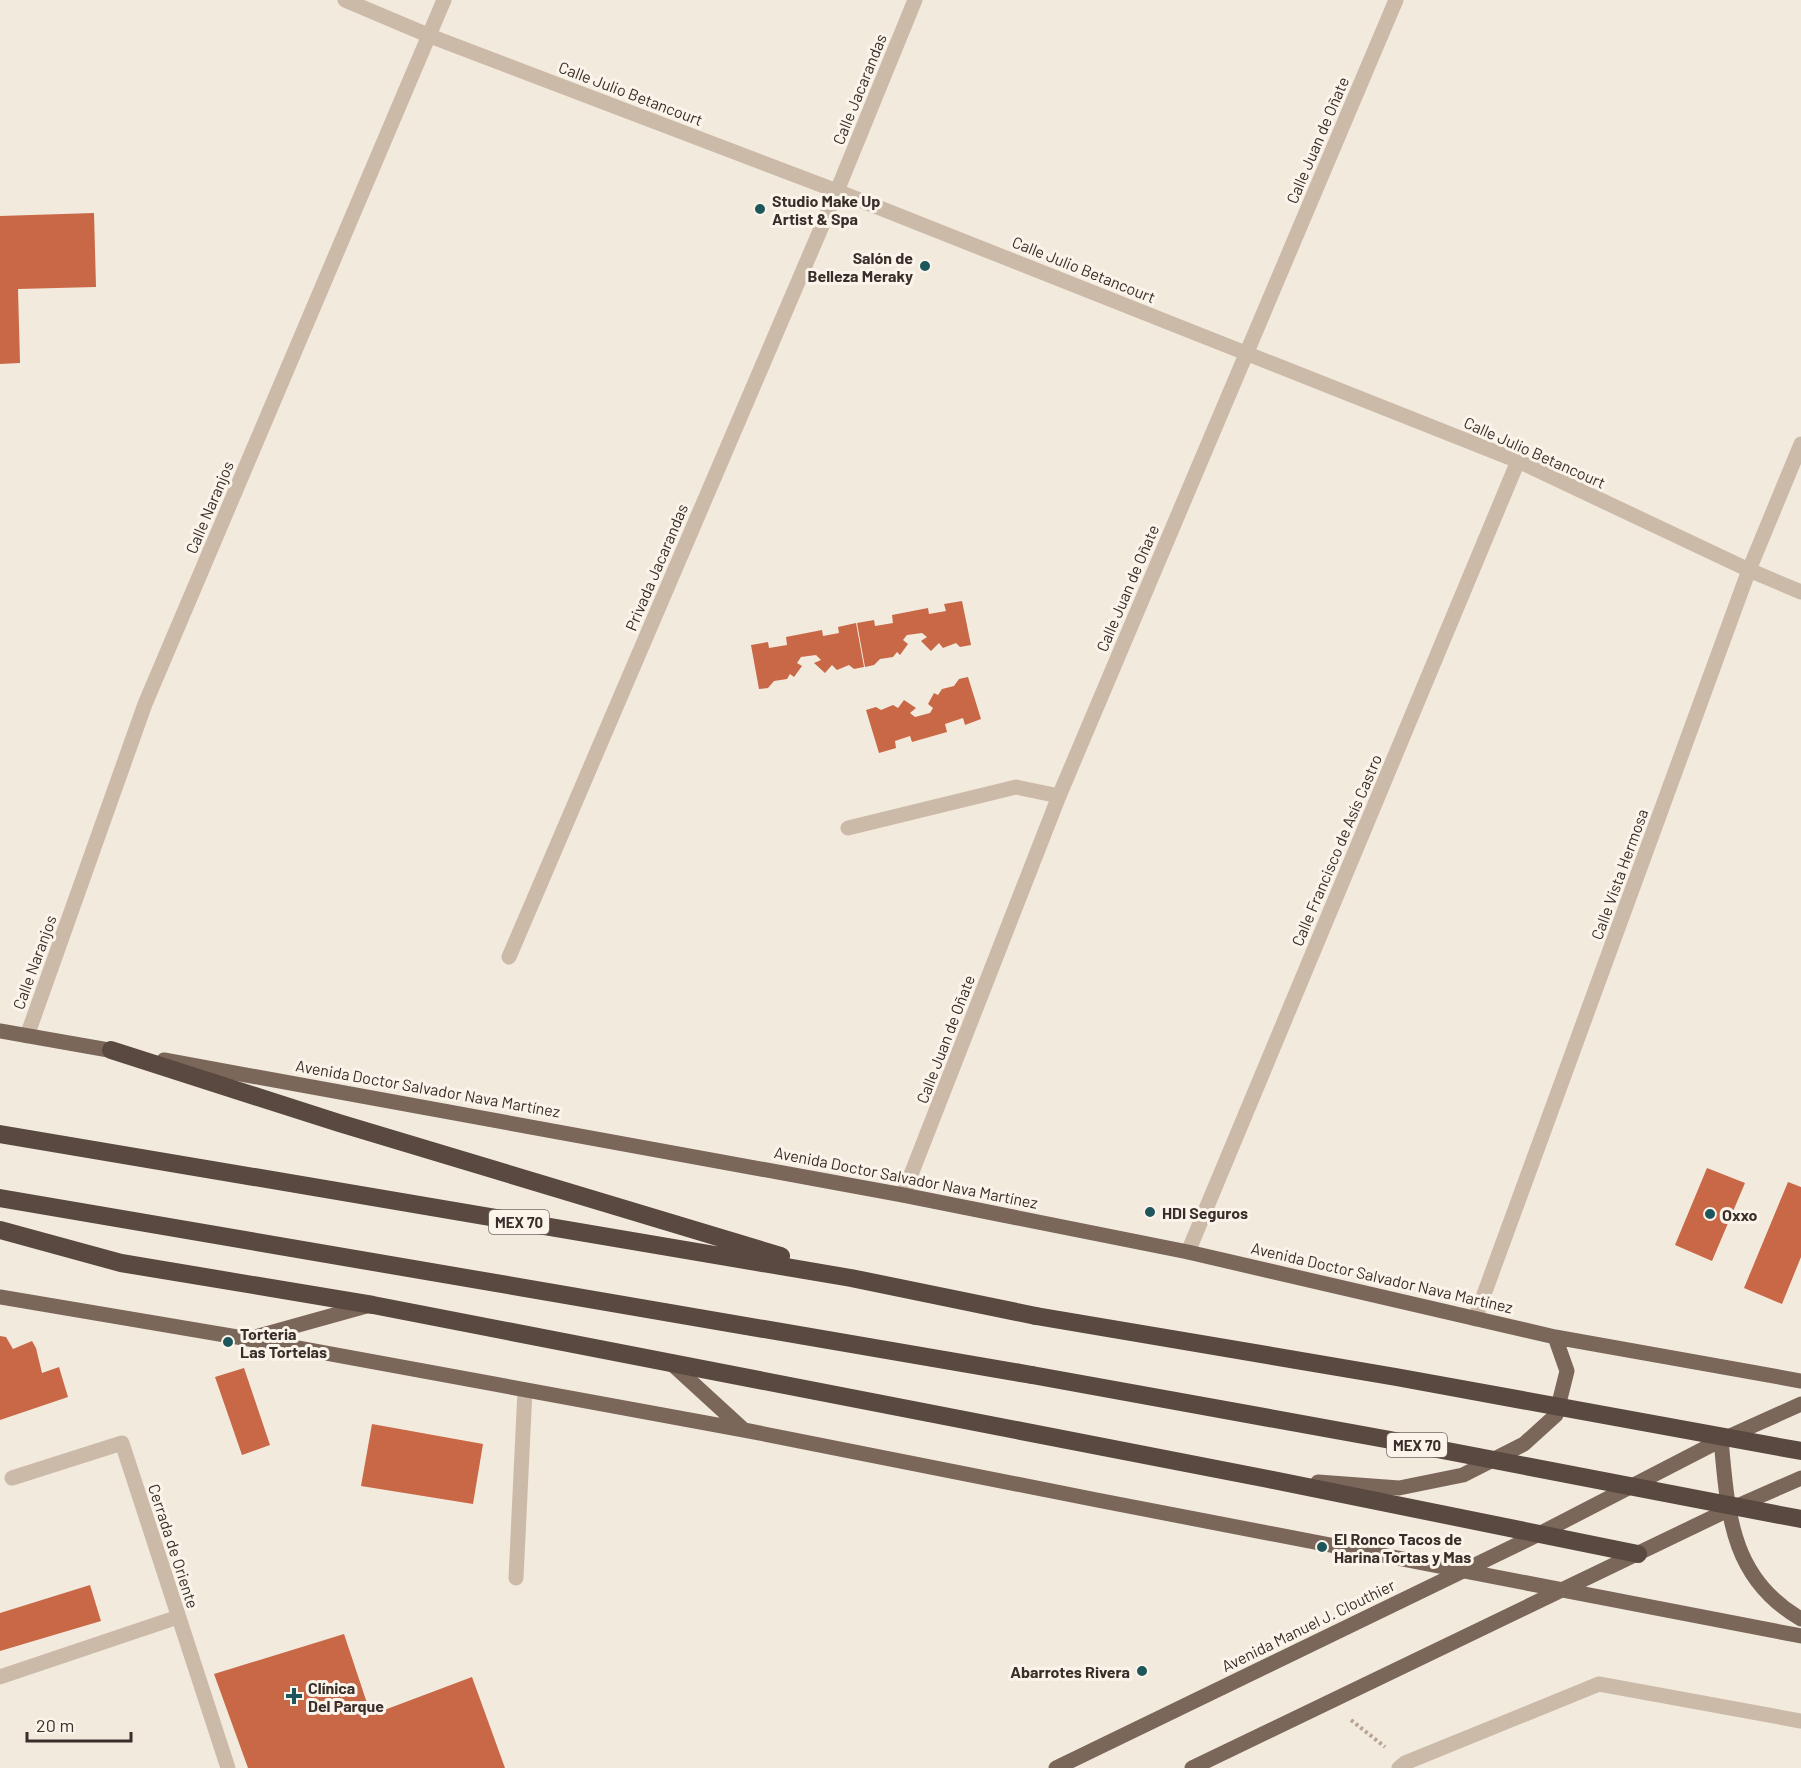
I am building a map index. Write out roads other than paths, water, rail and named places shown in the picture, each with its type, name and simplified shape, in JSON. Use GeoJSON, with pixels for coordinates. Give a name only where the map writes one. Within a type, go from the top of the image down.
{"type":"FeatureCollection","features":[{"type":"Feature","properties":{"kind":"highway"},"geometry":{"type":"LineString","coordinates":[[111,1050],[339,1123],[852,1278]]}},
{"type":"Feature","properties":{"kind":"highway","name":"MEX 70"},"geometry":{"type":"LineString","coordinates":[[0,1134],[852,1278],[1036,1316],[1396,1377],[1801,1451]]}},
{"type":"Feature","properties":{"kind":"highway","name":"MEX 70"},"geometry":{"type":"LineString","coordinates":[[0,1198],[1032,1375],[1385,1439],[1801,1519]]}},
{"type":"Feature","properties":{"kind":"highway"},"geometry":{"type":"LineString","coordinates":[[0,1230],[122,1263],[373,1305],[1268,1479],[1638,1554]]}},
{"type":"Feature","properties":{"kind":"main road","name":"Avenida Doctor Salvador Nava Martínez"},"geometry":{"type":"LineString","coordinates":[[0,1031],[903,1195],[1188,1252],[1555,1337],[1801,1381]]}},
{"type":"Feature","properties":{"kind":"main road"},"geometry":{"type":"LineString","coordinates":[[0,1297],[249,1339],[744,1430],[1801,1636]]}},
{"type":"Feature","properties":{"kind":"main road"},"geometry":{"type":"LineString","coordinates":[[249,1339],[373,1305]]}},
{"type":"Feature","properties":{"kind":"main road"},"geometry":{"type":"LineString","coordinates":[[1268,1479],[1399,1488],[1463,1475],[1524,1444],[1556,1415],[1567,1371],[1555,1337]]}},
{"type":"Feature","properties":{"kind":"main road"},"geometry":{"type":"LineString","coordinates":[[674,1365],[744,1430]]}},
{"type":"Feature","properties":{"kind":"main road","name":"Avenida Manuel J. Clouthier"},"geometry":{"type":"LineString","coordinates":[[1056,1768],[1537,1534],[1721,1440],[1801,1404]]}},
{"type":"Feature","properties":{"kind":"main road"},"geometry":{"type":"LineString","coordinates":[[1721,1440],[1728,1510],[1740,1554],[1760,1587],[1801,1619]]}},
{"type":"Feature","properties":{"kind":"main road"},"geometry":{"type":"LineString","coordinates":[[1192,1768],[1728,1510],[1801,1478]]}},
{"type":"Feature","properties":{"kind":"street","name":"Calle Julio Betancourt"},"geometry":{"type":"LineString","coordinates":[[345,0],[430,36],[837,191],[1518,461],[1749,570],[1801,592]]}},
{"type":"Feature","properties":{"kind":"street","name":"Calle Naranjos"},"geometry":{"type":"LineString","coordinates":[[27,1036],[145,704],[444,0]]}},
{"type":"Feature","properties":{"kind":"street","name":"Calle Jacarandas"},"geometry":{"type":"LineString","coordinates":[[837,191],[915,0]]}},
{"type":"Feature","properties":{"kind":"street","name":"Calle Juan de Oñate"},"geometry":{"type":"LineString","coordinates":[[903,1195],[1059,796],[1396,0]]}},
{"type":"Feature","properties":{"kind":"street","name":"Privada Jacarandas"},"geometry":{"type":"LineString","coordinates":[[509,957],[837,191]]}},
{"type":"Feature","properties":{"kind":"street","name":"Calle Vista Hermosa"},"geometry":{"type":"LineString","coordinates":[[1475,1319],[1749,570],[1801,444]]}},
{"type":"Feature","properties":{"kind":"street","name":"Calle Francisco de Asís Castro"},"geometry":{"type":"LineString","coordinates":[[1188,1252],[1518,461]]}},
{"type":"Feature","properties":{"kind":"street"},"geometry":{"type":"LineString","coordinates":[[848,828],[1016,787],[1059,796]]}},
{"type":"Feature","properties":{"kind":"street"},"geometry":{"type":"LineString","coordinates":[[516,1578],[525,1390]]}},
{"type":"Feature","properties":{"kind":"street","name":"Cerrada de Oriente"},"geometry":{"type":"LineString","coordinates":[[12,1478],[122,1443],[228,1768]]}},
{"type":"Feature","properties":{"kind":"street"},"geometry":{"type":"LineString","coordinates":[[0,1677],[178,1617]]}},
{"type":"Feature","properties":{"kind":"street"},"geometry":{"type":"LineString","coordinates":[[1402,1765],[1599,1684],[1801,1721]]}},
{"type":"Feature","properties":{"kind":"place","name":"Studio Make Up Artist & Spa"},"geometry":{"type":"Point","coordinates":[760,209]}},
{"type":"Feature","properties":{"kind":"place","name":"Salón de Belleza Meraky"},"geometry":{"type":"Point","coordinates":[925,266]}},
{"type":"Feature","properties":{"kind":"place","name":"HDI Seguros"},"geometry":{"type":"Point","coordinates":[1150,1212]}},
{"type":"Feature","properties":{"kind":"place","name":"Oxxo"},"geometry":{"type":"Point","coordinates":[1710,1214]}},
{"type":"Feature","properties":{"kind":"place","name":"Torteria Las Tortelas"},"geometry":{"type":"Point","coordinates":[228,1342]}},
{"type":"Feature","properties":{"kind":"place","name":"El Ronco Tacos de Harina Tortas y Mas"},"geometry":{"type":"Point","coordinates":[1322,1547]}},
{"type":"Feature","properties":{"kind":"place","name":"Abarrotes Rivera"},"geometry":{"type":"Point","coordinates":[1142,1671]}},
{"type":"Feature","properties":{"kind":"place","name":"Clínica Del Parque"},"geometry":{"type":"Point","coordinates":[294,1696]}}]}
